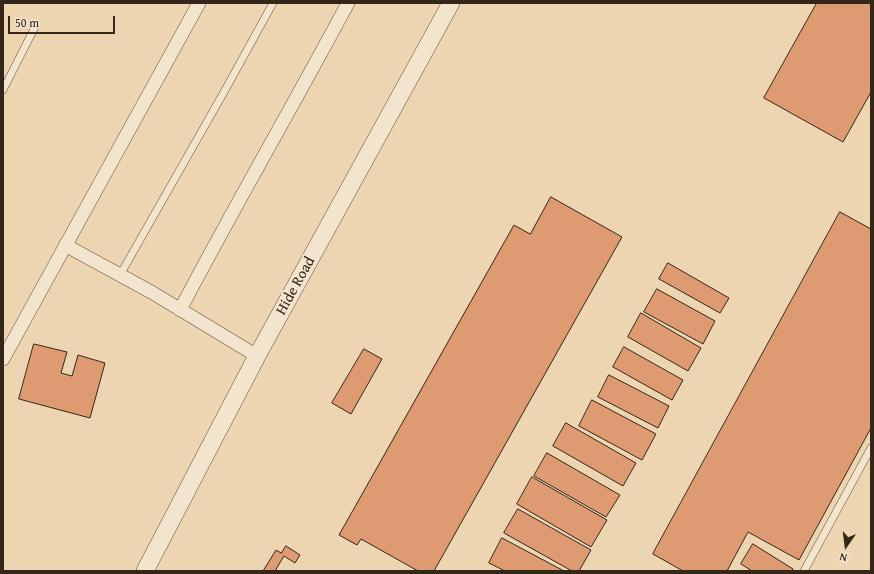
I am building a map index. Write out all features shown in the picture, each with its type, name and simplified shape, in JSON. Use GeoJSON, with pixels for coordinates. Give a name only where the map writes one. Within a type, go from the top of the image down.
{"type":"FeatureCollection","features":[{"type":"Feature","properties":{"kind":"street"},"geometry":{"type":"LineString","coordinates":[[3,358],[199,3]]}},
{"type":"Feature","properties":{"kind":"street"},"geometry":{"type":"LineString","coordinates":[[180,310],[226,222],[277,133],[348,3]]}},
{"type":"Feature","properties":{"kind":"street","name":"Hide Road"},"geometry":{"type":"LineString","coordinates":[[145,571],[257,356],[451,3]]}},
{"type":"Feature","properties":{"kind":"street"},"geometry":{"type":"LineString","coordinates":[[65,245],[120,275],[257,356]]}},
{"type":"Feature","properties":{"kind":"lane"},"geometry":{"type":"LineString","coordinates":[[120,275],[273,3]]}},
{"type":"Feature","properties":{"kind":"lane"},"geometry":{"type":"LineString","coordinates":[[3,90],[35,27]]}},
{"type":"Feature","properties":{"kind":"lane"},"geometry":{"type":"LineString","coordinates":[[804,571],[871,448]]}},
{"type":"Feature","properties":{"kind":"building"},"geometry":{"type":"Polygon","coordinates":[[[817,3],[871,3],[871,92],[843,142],[764,98],[817,3]]]}},
{"type":"Feature","properties":{"kind":"building"},"geometry":{"type":"Polygon","coordinates":[[[551,197],[622,237],[434,571],[418,571],[361,539],[357,545],[339,535],[514,225],[530,234],[551,197]]]}},
{"type":"Feature","properties":{"kind":"building"},"geometry":{"type":"Polygon","coordinates":[[[840,212],[871,229],[871,428],[799,560],[748,532],[727,571],[683,571],[653,554],[840,212]]]}},
{"type":"Feature","properties":{"kind":"building"},"geometry":{"type":"Polygon","coordinates":[[[668,263],[729,298],[720,313],[659,279],[668,263]]]}},
{"type":"Feature","properties":{"kind":"building"},"geometry":{"type":"Polygon","coordinates":[[[657,289],[715,321],[703,344],[644,312],[657,289]]]}},
{"type":"Feature","properties":{"kind":"building"},"geometry":{"type":"Polygon","coordinates":[[[641,313],[701,348],[688,371],[628,337],[641,313]]]}},
{"type":"Feature","properties":{"kind":"building"},"geometry":{"type":"Polygon","coordinates":[[[34,344],[67,352],[61,373],[72,376],[78,355],[105,363],[90,418],[19,399],[34,344]]]}},
{"type":"Feature","properties":{"kind":"building"},"geometry":{"type":"Polygon","coordinates":[[[624,347],[683,380],[672,400],[613,367],[624,347]]]}},
{"type":"Feature","properties":{"kind":"building"},"geometry":{"type":"Polygon","coordinates":[[[364,349],[382,359],[351,414],[332,403],[364,349]]]}},
{"type":"Feature","properties":{"kind":"building"},"geometry":{"type":"Polygon","coordinates":[[[609,375],[669,406],[658,428],[598,397],[609,375]]]}},
{"type":"Feature","properties":{"kind":"building"},"geometry":{"type":"Polygon","coordinates":[[[592,400],[656,434],[642,460],[579,426],[592,400]]]}},
{"type":"Feature","properties":{"kind":"building"},"geometry":{"type":"Polygon","coordinates":[[[566,423],[636,463],[623,486],[553,446],[566,423]]]}},
{"type":"Feature","properties":{"kind":"building"},"geometry":{"type":"Polygon","coordinates":[[[547,453],[620,495],[606,517],[534,476],[547,453]]]}},
{"type":"Feature","properties":{"kind":"building"},"geometry":{"type":"Polygon","coordinates":[[[532,477],[607,520],[591,547],[517,504],[532,477]]]}},
{"type":"Feature","properties":{"kind":"building"},"geometry":{"type":"Polygon","coordinates":[[[518,509],[591,550],[579,571],[572,571],[504,533],[518,509]]]}},
{"type":"Feature","properties":{"kind":"building"},"geometry":{"type":"Polygon","coordinates":[[[502,538],[564,571],[505,571],[489,563],[502,538]]]}},
{"type":"Feature","properties":{"kind":"building"},"geometry":{"type":"Polygon","coordinates":[[[753,544],[793,569],[792,571],[752,571],[741,564],[753,544]]]}},
{"type":"Feature","properties":{"kind":"building"},"geometry":{"type":"Polygon","coordinates":[[[286,546],[300,555],[295,563],[284,556],[275,571],[263,571],[276,550],[281,553],[286,546]]]}}]}
